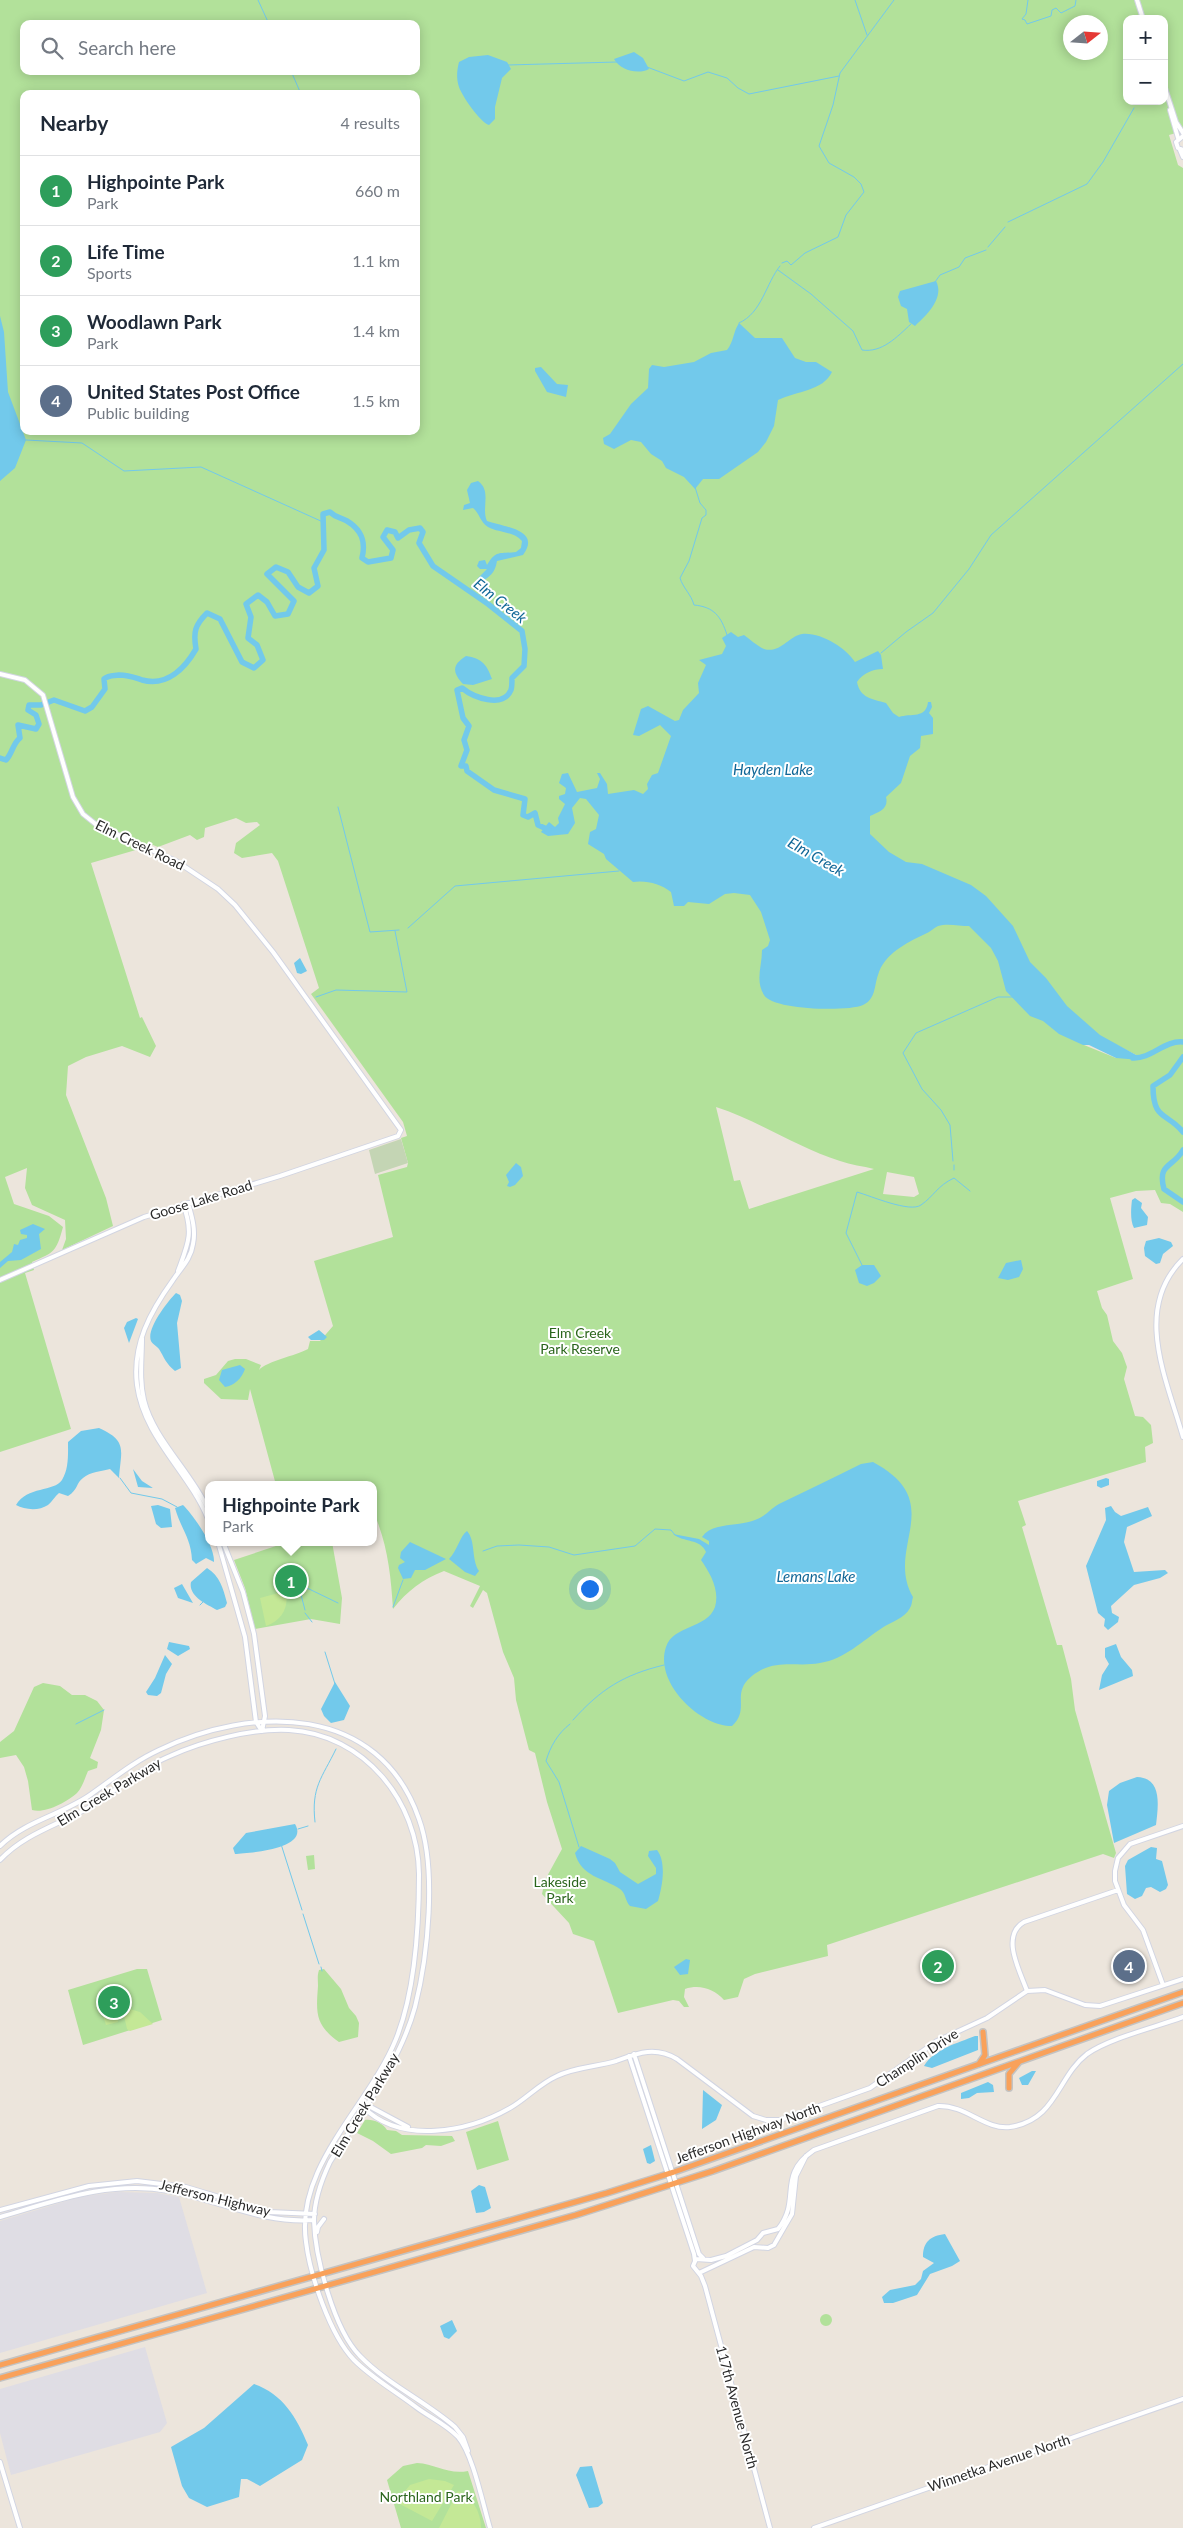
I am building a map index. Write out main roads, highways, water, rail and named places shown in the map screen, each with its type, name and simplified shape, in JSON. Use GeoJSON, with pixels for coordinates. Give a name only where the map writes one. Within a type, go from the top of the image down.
{"type":"FeatureCollection","features":[{"type":"Feature","properties":{"kind":"highway","name":"Jefferson Highway North"},"geometry":{"type":"LineString","coordinates":[[0,2365],[573,2204],[671,2173],[1183,1992]]}},
{"type":"Feature","properties":{"kind":"highway","name":"Jefferson Highway North"},"geometry":{"type":"LineString","coordinates":[[0,2378],[576,2215],[674,2184],[1183,2003]]}},
{"type":"Feature","properties":{"kind":"highway"},"geometry":{"type":"LineString","coordinates":[[978,2064],[985,2055],[983,2032]]}},
{"type":"Feature","properties":{"kind":"highway"},"geometry":{"type":"LineString","coordinates":[[1010,2088],[1010,2072],[1021,2060]]}},
{"type":"Feature","properties":{"kind":"water"},"geometry":{"type":"Polygon","coordinates":[[[634,52],[643,58],[649,69],[640,72],[625,69],[614,59],[634,52]]]}},
{"type":"Feature","properties":{"kind":"water"},"geometry":{"type":"Polygon","coordinates":[[[488,55],[507,62],[511,69],[502,78],[495,107],[495,119],[489,125],[476,114],[467,102],[459,87],[457,77],[459,62],[469,57],[488,55]]]}},
{"type":"Feature","properties":{"kind":"water"},"geometry":{"type":"Polygon","coordinates":[[[936,281],[938,294],[936,300],[929,312],[915,326],[909,322],[907,309],[901,306],[898,297],[900,291],[936,281]]]}},
{"type":"Feature","properties":{"kind":"water"},"geometry":{"type":"Polygon","coordinates":[[[0,316],[4,332],[8,392],[20,424],[20,435],[24,435],[26,440],[15,468],[0,481],[0,316]]]}},
{"type":"Feature","properties":{"kind":"water"},"geometry":{"type":"Polygon","coordinates":[[[739,323],[755,338],[782,338],[795,358],[806,362],[816,362],[832,372],[828,378],[816,387],[778,400],[774,426],[766,442],[758,452],[719,479],[703,479],[695,489],[684,477],[666,468],[662,461],[651,454],[641,442],[631,440],[614,449],[604,444],[603,438],[610,434],[631,404],[648,388],[649,369],[652,365],[664,367],[694,362],[711,353],[727,350],[739,323]]]}},
{"type":"Feature","properties":{"kind":"water"},"geometry":{"type":"Polygon","coordinates":[[[541,367],[557,384],[568,385],[566,397],[547,392],[535,371],[535,368],[541,367]]]}},
{"type":"Feature","properties":{"kind":"water"},"geometry":{"type":"Polygon","coordinates":[[[478,481],[484,490],[485,516],[487,521],[518,530],[528,540],[528,546],[523,555],[497,561],[495,569],[491,574],[479,583],[477,579],[487,569],[480,569],[477,566],[479,561],[485,560],[487,565],[496,555],[516,552],[521,548],[522,541],[514,535],[488,527],[473,508],[463,510],[464,505],[470,503],[467,490],[471,483],[478,481]]]}},
{"type":"Feature","properties":{"kind":"water","name":"Hayden Lake"},"geometry":{"type":"Polygon","coordinates":[[[731,632],[738,637],[744,635],[761,648],[770,650],[780,647],[797,635],[809,634],[825,638],[839,646],[855,662],[878,651],[881,655],[883,669],[868,672],[857,682],[864,695],[886,703],[893,713],[899,717],[921,713],[927,707],[928,702],[931,702],[932,707],[929,713],[933,718],[933,734],[921,736],[920,748],[910,756],[901,783],[886,797],[887,801],[883,810],[870,816],[870,834],[889,852],[906,862],[922,864],[971,885],[986,896],[1013,926],[1030,962],[1046,978],[1067,1006],[1100,1035],[1138,1056],[1140,1060],[1116,1058],[1089,1045],[1083,1045],[1059,1034],[1043,1021],[1030,1016],[1006,991],[998,961],[991,948],[969,926],[938,926],[910,941],[890,955],[881,968],[872,996],[863,1005],[827,1009],[795,1007],[770,1000],[764,995],[759,979],[762,950],[768,946],[770,940],[761,912],[750,895],[725,894],[709,904],[688,902],[684,906],[674,906],[671,892],[667,889],[648,882],[633,882],[606,859],[604,854],[588,844],[590,832],[596,829],[599,815],[586,799],[580,798],[572,808],[575,823],[568,834],[548,836],[541,832],[549,822],[555,827],[559,823],[558,818],[565,804],[559,799],[559,796],[565,794],[566,788],[559,783],[562,774],[568,773],[577,792],[597,788],[600,779],[597,773],[600,773],[607,784],[608,794],[634,790],[643,794],[648,789],[647,784],[652,775],[658,773],[671,736],[660,725],[639,736],[633,735],[641,709],[648,706],[675,721],[679,720],[683,710],[699,693],[698,683],[706,665],[699,660],[722,654],[726,646],[722,638],[731,632]]]}},
{"type":"Feature","properties":{"kind":"water"},"geometry":{"type":"Polygon","coordinates":[[[466,656],[480,660],[492,679],[473,685],[463,684],[457,676],[455,669],[458,662],[466,656]]]}},
{"type":"Feature","properties":{"kind":"water"},"geometry":{"type":"Polygon","coordinates":[[[300,958],[307,971],[301,974],[297,973],[294,963],[300,958]]]}},
{"type":"Feature","properties":{"kind":"water"},"geometry":{"type":"Polygon","coordinates":[[[516,1163],[521,1167],[523,1176],[515,1185],[510,1187],[507,1186],[509,1182],[506,1175],[516,1163]]]}},
{"type":"Feature","properties":{"kind":"water"},"geometry":{"type":"Polygon","coordinates":[[[1135,1198],[1142,1203],[1141,1208],[1148,1217],[1147,1225],[1134,1228],[1131,1211],[1132,1200],[1135,1198]]]}},
{"type":"Feature","properties":{"kind":"water"},"geometry":{"type":"Polygon","coordinates":[[[33,1224],[45,1229],[39,1234],[41,1249],[21,1260],[8,1261],[0,1268],[0,1262],[12,1252],[14,1244],[18,1245],[20,1240],[27,1238],[27,1235],[21,1234],[20,1230],[33,1224]]]}},
{"type":"Feature","properties":{"kind":"water"},"geometry":{"type":"Polygon","coordinates":[[[1159,1238],[1171,1242],[1173,1246],[1163,1254],[1160,1263],[1156,1264],[1145,1256],[1144,1248],[1146,1241],[1159,1238]]]}},
{"type":"Feature","properties":{"kind":"water"},"geometry":{"type":"Polygon","coordinates":[[[1021,1260],[1023,1269],[1019,1277],[1008,1280],[998,1278],[1006,1263],[1021,1260]]]}},
{"type":"Feature","properties":{"kind":"water"},"geometry":{"type":"Polygon","coordinates":[[[862,1265],[874,1265],[881,1276],[874,1283],[867,1286],[859,1283],[855,1270],[862,1265]]]}},
{"type":"Feature","properties":{"kind":"water"},"geometry":{"type":"Polygon","coordinates":[[[176,1293],[180,1295],[182,1301],[177,1323],[181,1368],[175,1371],[152,1342],[150,1336],[159,1316],[176,1293]]]}},
{"type":"Feature","properties":{"kind":"water"},"geometry":{"type":"Polygon","coordinates":[[[138,1319],[129,1343],[124,1328],[127,1322],[138,1319]]]}},
{"type":"Feature","properties":{"kind":"water"},"geometry":{"type":"Polygon","coordinates":[[[319,1330],[327,1337],[324,1340],[311,1340],[308,1337],[319,1330]]]}},
{"type":"Feature","properties":{"kind":"water"},"geometry":{"type":"Polygon","coordinates":[[[240,1365],[245,1369],[242,1375],[237,1381],[225,1387],[219,1380],[222,1370],[240,1365]]]}},
{"type":"Feature","properties":{"kind":"water"},"geometry":{"type":"Polygon","coordinates":[[[99,1428],[115,1437],[121,1447],[119,1478],[110,1469],[96,1472],[83,1478],[68,1496],[59,1493],[44,1507],[32,1509],[16,1505],[21,1499],[33,1492],[58,1484],[66,1471],[68,1442],[81,1431],[99,1428]]]}},
{"type":"Feature","properties":{"kind":"water","name":"Lemans Lake"},"geometry":{"type":"Polygon","coordinates":[[[873,1462],[895,1478],[907,1493],[911,1510],[911,1526],[905,1561],[906,1579],[913,1597],[908,1611],[837,1658],[812,1664],[776,1665],[761,1670],[750,1677],[742,1691],[738,1719],[732,1726],[706,1719],[682,1700],[667,1674],[664,1660],[666,1647],[675,1635],[698,1624],[711,1614],[716,1601],[715,1588],[711,1576],[701,1560],[706,1552],[703,1548],[696,1543],[673,1534],[699,1539],[709,1545],[709,1541],[702,1537],[706,1532],[726,1525],[759,1519],[781,1503],[861,1464],[873,1462]]]}},
{"type":"Feature","properties":{"kind":"water"},"geometry":{"type":"Polygon","coordinates":[[[133,1469],[142,1481],[153,1488],[138,1487],[133,1469]]]}},
{"type":"Feature","properties":{"kind":"water"},"geometry":{"type":"Polygon","coordinates":[[[1109,1479],[1109,1485],[1101,1488],[1097,1486],[1097,1481],[1109,1479]]]}},
{"type":"Feature","properties":{"kind":"water"},"geometry":{"type":"Polygon","coordinates":[[[158,1505],[170,1509],[172,1527],[161,1528],[156,1524],[151,1506],[158,1505]]]}},
{"type":"Feature","properties":{"kind":"water"},"geometry":{"type":"Polygon","coordinates":[[[183,1505],[193,1516],[205,1535],[205,1546],[210,1546],[214,1562],[206,1558],[196,1564],[192,1560],[188,1539],[175,1508],[183,1505]]]}},
{"type":"Feature","properties":{"kind":"water"},"geometry":{"type":"Polygon","coordinates":[[[1111,1506],[1121,1516],[1148,1507],[1152,1516],[1127,1527],[1124,1542],[1134,1572],[1165,1570],[1168,1573],[1160,1578],[1134,1585],[1111,1606],[1112,1613],[1119,1617],[1118,1622],[1108,1630],[1104,1626],[1105,1619],[1098,1613],[1086,1566],[1106,1520],[1105,1508],[1111,1506]]]}},
{"type":"Feature","properties":{"kind":"water"},"geometry":{"type":"Polygon","coordinates":[[[467,1531],[472,1540],[475,1561],[479,1571],[475,1576],[465,1572],[449,1559],[462,1536],[467,1531]]]}},
{"type":"Feature","properties":{"kind":"water"},"geometry":{"type":"Polygon","coordinates":[[[410,1542],[446,1559],[425,1570],[415,1570],[411,1578],[403,1579],[398,1568],[399,1565],[405,1562],[400,1558],[401,1552],[410,1542]]]}},
{"type":"Feature","properties":{"kind":"water"},"geometry":{"type":"Polygon","coordinates":[[[207,1568],[218,1579],[227,1603],[225,1607],[217,1610],[199,1599],[191,1587],[191,1582],[207,1568]]]}},
{"type":"Feature","properties":{"kind":"water"},"geometry":{"type":"Polygon","coordinates":[[[182,1584],[193,1603],[178,1598],[174,1588],[182,1584]]]}},
{"type":"Feature","properties":{"kind":"water"},"geometry":{"type":"Polygon","coordinates":[[[169,1642],[189,1646],[190,1649],[178,1656],[167,1649],[169,1642]]]}},
{"type":"Feature","properties":{"kind":"water"},"geometry":{"type":"Polygon","coordinates":[[[1116,1644],[1121,1657],[1132,1670],[1133,1676],[1099,1690],[1102,1675],[1109,1664],[1105,1657],[1105,1648],[1116,1644]]]}},
{"type":"Feature","properties":{"kind":"water"},"geometry":{"type":"Polygon","coordinates":[[[165,1655],[172,1664],[166,1674],[161,1693],[157,1696],[148,1695],[146,1692],[155,1678],[165,1655]]]}},
{"type":"Feature","properties":{"kind":"water"},"geometry":{"type":"Polygon","coordinates":[[[335,1682],[350,1706],[344,1720],[331,1723],[324,1716],[321,1709],[335,1682]]]}},
{"type":"Feature","properties":{"kind":"water"},"geometry":{"type":"Polygon","coordinates":[[[1137,1777],[1151,1782],[1155,1788],[1158,1802],[1156,1825],[1114,1843],[1107,1805],[1109,1791],[1120,1783],[1137,1777]]]}},
{"type":"Feature","properties":{"kind":"water"},"geometry":{"type":"Polygon","coordinates":[[[295,1824],[297,1832],[294,1839],[287,1844],[265,1851],[235,1854],[233,1848],[246,1833],[295,1824]]]}},
{"type":"Feature","properties":{"kind":"water"},"geometry":{"type":"Polygon","coordinates":[[[581,1846],[610,1859],[615,1863],[620,1872],[638,1884],[656,1874],[656,1868],[648,1856],[649,1851],[657,1850],[663,1868],[658,1901],[646,1909],[630,1906],[620,1889],[594,1876],[582,1867],[575,1853],[581,1846]]]}},
{"type":"Feature","properties":{"kind":"water"},"geometry":{"type":"Polygon","coordinates":[[[1151,1847],[1157,1848],[1156,1859],[1162,1861],[1168,1885],[1166,1889],[1160,1892],[1151,1887],[1146,1888],[1142,1896],[1135,1899],[1127,1894],[1125,1866],[1128,1860],[1151,1847]]]}},
{"type":"Feature","properties":{"kind":"water"},"geometry":{"type":"Polygon","coordinates":[[[686,1959],[690,1960],[688,1974],[680,1975],[674,1967],[686,1959]]]}},
{"type":"Feature","properties":{"kind":"water"},"geometry":{"type":"Polygon","coordinates":[[[978,2036],[978,2050],[932,2068],[924,2066],[928,2060],[940,2051],[978,2036]]]}},
{"type":"Feature","properties":{"kind":"water"},"geometry":{"type":"Polygon","coordinates":[[[1032,2071],[1036,2071],[1028,2085],[1022,2085],[1019,2078],[1032,2071]]]}},
{"type":"Feature","properties":{"kind":"water"},"geometry":{"type":"Polygon","coordinates":[[[988,2082],[993,2085],[994,2092],[977,2093],[969,2098],[961,2099],[961,2093],[988,2082]]]}},
{"type":"Feature","properties":{"kind":"water"},"geometry":{"type":"Polygon","coordinates":[[[703,2090],[722,2105],[716,2120],[702,2129],[703,2090]]]}},
{"type":"Feature","properties":{"kind":"water"},"geometry":{"type":"Polygon","coordinates":[[[651,2145],[655,2161],[650,2164],[647,2163],[643,2149],[651,2145]]]}},
{"type":"Feature","properties":{"kind":"water"},"geometry":{"type":"Polygon","coordinates":[[[479,2185],[485,2187],[491,2208],[484,2212],[476,2213],[471,2191],[479,2185]]]}},
{"type":"Feature","properties":{"kind":"water"},"geometry":{"type":"Polygon","coordinates":[[[945,2234],[960,2261],[930,2274],[917,2295],[893,2303],[884,2303],[882,2297],[890,2290],[915,2285],[921,2279],[923,2271],[934,2263],[923,2257],[924,2247],[931,2238],[945,2234]]]}},
{"type":"Feature","properties":{"kind":"water"},"geometry":{"type":"Polygon","coordinates":[[[452,2320],[457,2331],[449,2339],[444,2337],[440,2326],[452,2320]]]}},
{"type":"Feature","properties":{"kind":"water"},"geometry":{"type":"Polygon","coordinates":[[[254,2384],[273,2394],[288,2408],[299,2425],[308,2445],[302,2460],[260,2486],[247,2479],[241,2479],[239,2497],[207,2507],[189,2498],[182,2486],[171,2447],[204,2428],[254,2384]]]}},
{"type":"Feature","properties":{"kind":"water"},"geometry":{"type":"Polygon","coordinates":[[[592,2466],[603,2503],[598,2507],[589,2508],[576,2475],[580,2467],[592,2466]]]}},
{"type":"Feature","properties":{"kind":"waterway"},"geometry":{"type":"LineString","coordinates":[[258,0],[267,20]]}},
{"type":"Feature","properties":{"kind":"waterway"},"geometry":{"type":"LineString","coordinates":[[855,0],[867,35]]}},
{"type":"Feature","properties":{"kind":"waterway"},"geometry":{"type":"LineString","coordinates":[[782,263],[787,261],[791,265],[805,253],[838,237],[846,215],[864,192],[861,184],[854,177],[829,163],[819,146],[833,105],[840,73],[894,0]]}},
{"type":"Feature","properties":{"kind":"waterway"},"geometry":{"type":"LineString","coordinates":[[1028,0],[1026,14],[1022,19],[1027,24],[1051,16],[1052,10],[1056,8],[1061,13],[1075,6],[1076,0]]}},
{"type":"Feature","properties":{"kind":"waterway"},"geometry":{"type":"LineString","coordinates":[[508,65],[617,62]]}},
{"type":"Feature","properties":{"kind":"waterway"},"geometry":{"type":"LineString","coordinates":[[647,67],[684,81],[708,72],[727,78],[738,88],[749,94],[839,76]]}},
{"type":"Feature","properties":{"kind":"waterway"},"geometry":{"type":"LineString","coordinates":[[293,75],[299,90]]}},
{"type":"Feature","properties":{"kind":"waterway"},"geometry":{"type":"LineString","coordinates":[[1008,222],[1087,184],[1103,162],[1134,108]]}},
{"type":"Feature","properties":{"kind":"waterway"},"geometry":{"type":"LineString","coordinates":[[988,247],[1005,227]]}},
{"type":"Feature","properties":{"kind":"waterway"},"geometry":{"type":"LineString","coordinates":[[935,282],[940,275],[959,267],[965,258],[986,250]]}},
{"type":"Feature","properties":{"kind":"waterway"},"geometry":{"type":"LineString","coordinates":[[739,323],[753,312],[780,266]]}},
{"type":"Feature","properties":{"kind":"waterway"},"geometry":{"type":"LineString","coordinates":[[778,270],[811,294],[853,331],[862,350],[883,347],[911,324]]}},
{"type":"Feature","properties":{"kind":"waterway"},"geometry":{"type":"LineString","coordinates":[[881,653],[933,613],[969,569],[991,535],[1183,364]]}},
{"type":"Feature","properties":{"kind":"waterway"},"geometry":{"type":"LineString","coordinates":[[26,440],[82,443],[124,471],[201,467],[323,522]]}},
{"type":"Feature","properties":{"kind":"waterway"},"geometry":{"type":"LineString","coordinates":[[695,487],[700,503],[706,510],[706,515],[702,518],[689,561],[680,578],[694,605],[712,610],[719,618],[727,635]]}},
{"type":"Feature","properties":{"kind":"waterway","name":"Elm Creek"},"geometry":{"type":"LineString","coordinates":[[0,758],[6,760],[20,738],[18,725],[36,729],[39,724],[36,715],[28,710],[29,705],[41,705],[54,700],[85,711],[92,707],[105,689],[104,679],[108,677],[126,675],[142,680],[159,681],[174,674],[181,669],[196,649],[196,629],[207,613],[220,619],[242,662],[254,668],[263,660],[257,645],[248,638],[251,617],[246,604],[258,595],[267,602],[275,616],[288,614],[294,601],[267,574],[276,567],[288,572],[298,587],[309,593],[318,586],[314,568],[324,550],[323,514],[330,512],[356,528],[362,537],[362,558],[368,562],[391,558],[393,550],[383,537],[387,530],[395,532],[398,538],[409,530],[420,528],[423,532],[419,543],[433,566],[488,604],[522,631],[525,649],[524,666],[512,678],[511,690],[507,696],[502,699],[488,700],[473,695],[462,688],[457,690],[463,718],[469,726],[464,740],[467,750],[461,766],[466,766],[467,771],[494,790],[525,799],[523,815],[528,817],[535,813],[538,825],[549,830]]}},
{"type":"Feature","properties":{"kind":"waterway"},"geometry":{"type":"LineString","coordinates":[[338,807],[370,932],[399,930]]}},
{"type":"Feature","properties":{"kind":"waterway"},"geometry":{"type":"LineString","coordinates":[[408,928],[455,886],[619,871]]}},
{"type":"Feature","properties":{"kind":"waterway"},"geometry":{"type":"LineString","coordinates":[[316,997],[336,990],[407,992],[395,931]]}},
{"type":"Feature","properties":{"kind":"waterway"},"geometry":{"type":"LineString","coordinates":[[953,1161],[950,1125],[941,1110],[922,1089],[903,1053],[916,1033],[998,997],[1013,997]]}},
{"type":"Feature","properties":{"kind":"waterway","name":"Elm Creek"},"geometry":{"type":"LineString","coordinates":[[1133,1058],[1140,1058],[1170,1044],[1183,1042]]}},
{"type":"Feature","properties":{"kind":"waterway","name":"Elm Creek"},"geometry":{"type":"LineString","coordinates":[[1183,1057],[1170,1075],[1153,1086],[1155,1105],[1158,1111],[1183,1132]]}},
{"type":"Feature","properties":{"kind":"waterway","name":"Elm Creek"},"geometry":{"type":"LineString","coordinates":[[1183,1150],[1164,1170],[1162,1181],[1164,1189],[1183,1202]]}},
{"type":"Feature","properties":{"kind":"waterway"},"geometry":{"type":"LineString","coordinates":[[954,1165],[954,1170]]}},
{"type":"Feature","properties":{"kind":"waterway"},"geometry":{"type":"LineString","coordinates":[[862,1265],[846,1233],[857,1192],[900,1205],[916,1207],[954,1178],[970,1191]]}},
{"type":"Feature","properties":{"kind":"waterway"},"geometry":{"type":"LineString","coordinates":[[120,1478],[131,1493],[162,1499],[177,1507]]}},
{"type":"Feature","properties":{"kind":"waterway"},"geometry":{"type":"LineString","coordinates":[[483,1551],[497,1546],[519,1545],[549,1547],[574,1555],[635,1546],[655,1529],[671,1530],[675,1535]]}},
{"type":"Feature","properties":{"kind":"waterway"},"geometry":{"type":"LineString","coordinates":[[393,1607],[403,1580]]}},
{"type":"Feature","properties":{"kind":"waterway"},"geometry":{"type":"LineString","coordinates":[[305,1610],[299,1587],[307,1588],[338,1603]]}},
{"type":"Feature","properties":{"kind":"waterway"},"geometry":{"type":"LineString","coordinates":[[200,1605],[203,1602]]}},
{"type":"Feature","properties":{"kind":"waterway"},"geometry":{"type":"LineString","coordinates":[[305,1613],[312,1622]]}},
{"type":"Feature","properties":{"kind":"waterway"},"geometry":{"type":"LineString","coordinates":[[325,1652],[335,1684]]}},
{"type":"Feature","properties":{"kind":"waterway"},"geometry":{"type":"LineString","coordinates":[[573,1720],[593,1700],[614,1685],[636,1673],[664,1665]]}},
{"type":"Feature","properties":{"kind":"waterway"},"geometry":{"type":"LineString","coordinates":[[76,1724],[104,1710]]}},
{"type":"Feature","properties":{"kind":"waterway"},"geometry":{"type":"LineString","coordinates":[[570,1724],[555,1741],[546,1761],[559,1782],[579,1847]]}},
{"type":"Feature","properties":{"kind":"waterway"},"geometry":{"type":"LineString","coordinates":[[315,1822],[316,1791],[336,1749]]}},
{"type":"Feature","properties":{"kind":"waterway"},"geometry":{"type":"LineString","coordinates":[[298,1829],[308,1826]]}},
{"type":"Feature","properties":{"kind":"waterway"},"geometry":{"type":"LineString","coordinates":[[281,1844],[302,1910]]}},
{"type":"Feature","properties":{"kind":"waterway"},"geometry":{"type":"LineString","coordinates":[[303,1914],[319,1964]]}},
{"type":"Feature","properties":{"kind":"waterway"},"geometry":{"type":"LineString","coordinates":[[321,1967],[322,1971]]}},
{"type":"Feature","properties":{"kind":"place","name":"Highpointe Park"},"geometry":{"type":"Point","coordinates":[291,1581]}},
{"type":"Feature","properties":{"kind":"place","name":"Life Time"},"geometry":{"type":"Point","coordinates":[938,1966]}},
{"type":"Feature","properties":{"kind":"place","name":"United States Post Office"},"geometry":{"type":"Point","coordinates":[1129,1966]}},
{"type":"Feature","properties":{"kind":"place","name":"Woodlawn Park"},"geometry":{"type":"Point","coordinates":[114,2002]}},
{"type":"Feature","properties":{"kind":"park label","name":"Elm Creek Park Reserve"},"geometry":{"type":"Point","coordinates":[580,1342]}},
{"type":"Feature","properties":{"kind":"park label","name":"Lakeside Park"},"geometry":{"type":"Point","coordinates":[560,1890]}},
{"type":"Feature","properties":{"kind":"park label","name":"Northland Park"},"geometry":{"type":"Point","coordinates":[426,2497]}}]}
